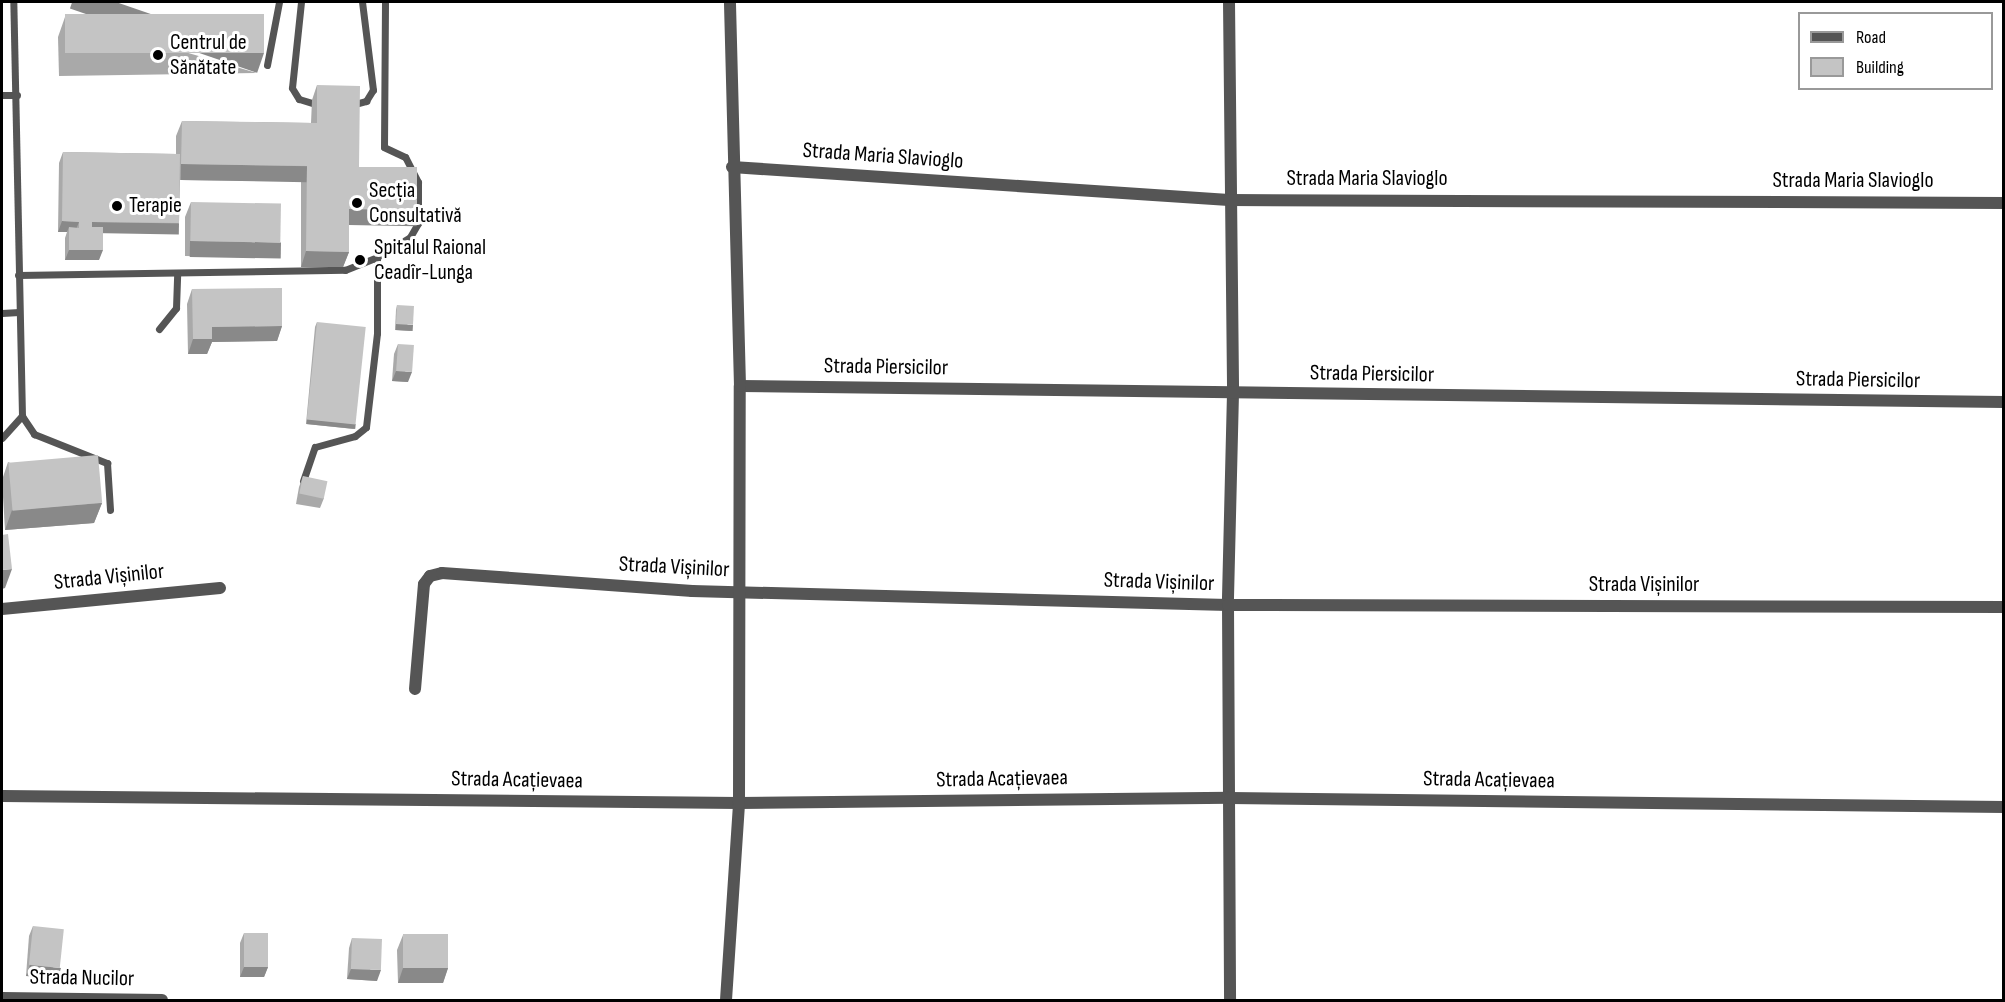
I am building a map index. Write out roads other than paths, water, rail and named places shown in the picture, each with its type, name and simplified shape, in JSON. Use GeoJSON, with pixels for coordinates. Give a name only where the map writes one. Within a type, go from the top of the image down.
{"type":"FeatureCollection","features":[{"type":"Feature","properties":{"kind":"street"},"geometry":{"type":"LineString","coordinates":[[726,1000],[739,803],[740,386],[732,167],[730,2]]}},
{"type":"Feature","properties":{"kind":"street"},"geometry":{"type":"LineString","coordinates":[[1229,2],[1229,200],[1233,393],[1228,605],[1230,1000]]}},
{"type":"Feature","properties":{"kind":"street","name":"Strada Maria Slavioglo"},"geometry":{"type":"LineString","coordinates":[[732,167],[1229,200],[2004,203]]}},
{"type":"Feature","properties":{"kind":"street","name":"Strada Piersicilor"},"geometry":{"type":"LineString","coordinates":[[740,386],[2004,402]]}},
{"type":"Feature","properties":{"kind":"street","name":"Strada Vișinilor"},"geometry":{"type":"LineString","coordinates":[[415,689],[424,584],[430,576],[442,573],[738,591],[1228,605],[2004,607]]}},
{"type":"Feature","properties":{"kind":"street","name":"Strada Vișinilor"},"geometry":{"type":"LineString","coordinates":[[2,609],[220,588]]}},
{"type":"Feature","properties":{"kind":"street","name":"Strada Acațievaea"},"geometry":{"type":"LineString","coordinates":[[2,796],[739,803],[1230,798],[2004,807]]}},
{"type":"Feature","properties":{"kind":"street","name":"Strada Nucilor"},"geometry":{"type":"LineString","coordinates":[[2,998],[162,1000]]}},
{"type":"Feature","properties":{"kind":"lane"},"geometry":{"type":"LineString","coordinates":[[13,2],[17,95],[18,275],[22,416],[34,434],[107,463],[110,510]]}},
{"type":"Feature","properties":{"kind":"lane"},"geometry":{"type":"LineString","coordinates":[[267,65],[279,2]]}},
{"type":"Feature","properties":{"kind":"lane"},"geometry":{"type":"LineString","coordinates":[[301,2],[291,88],[299,99],[311,105],[333,105]]}},
{"type":"Feature","properties":{"kind":"lane"},"geometry":{"type":"LineString","coordinates":[[344,105],[366,100],[373,90],[362,2]]}},
{"type":"Feature","properties":{"kind":"lane"},"geometry":{"type":"LineString","coordinates":[[18,275],[177,275],[345,270],[377,257],[410,237],[418,223],[418,182],[405,157],[384,147],[385,2]]}},
{"type":"Feature","properties":{"kind":"lane"},"geometry":{"type":"LineString","coordinates":[[2,95],[17,95]]}},
{"type":"Feature","properties":{"kind":"lane"},"geometry":{"type":"LineString","coordinates":[[303,481],[315,447],[354,436],[366,427],[376,333],[377,257]]}},
{"type":"Feature","properties":{"kind":"lane"},"geometry":{"type":"LineString","coordinates":[[159,329],[176,308],[177,275]]}},
{"type":"Feature","properties":{"kind":"lane"},"geometry":{"type":"LineString","coordinates":[[2,313],[19,312]]}},
{"type":"Feature","properties":{"kind":"lane"},"geometry":{"type":"LineString","coordinates":[[2,438],[22,416]]}},
{"type":"Feature","properties":{"kind":"place","name":"Centrul de Sănătate"},"geometry":{"type":"Point","coordinates":[158,55]}},
{"type":"Feature","properties":{"kind":"place","name":"Secția Consultativă"},"geometry":{"type":"Point","coordinates":[357,203]}},
{"type":"Feature","properties":{"kind":"place","name":"Terapie"},"geometry":{"type":"Point","coordinates":[117,206]}},
{"type":"Feature","properties":{"kind":"place","name":"Spitalul Raional Ceadîr-Lunga"},"geometry":{"type":"Point","coordinates":[360,260]}}]}
